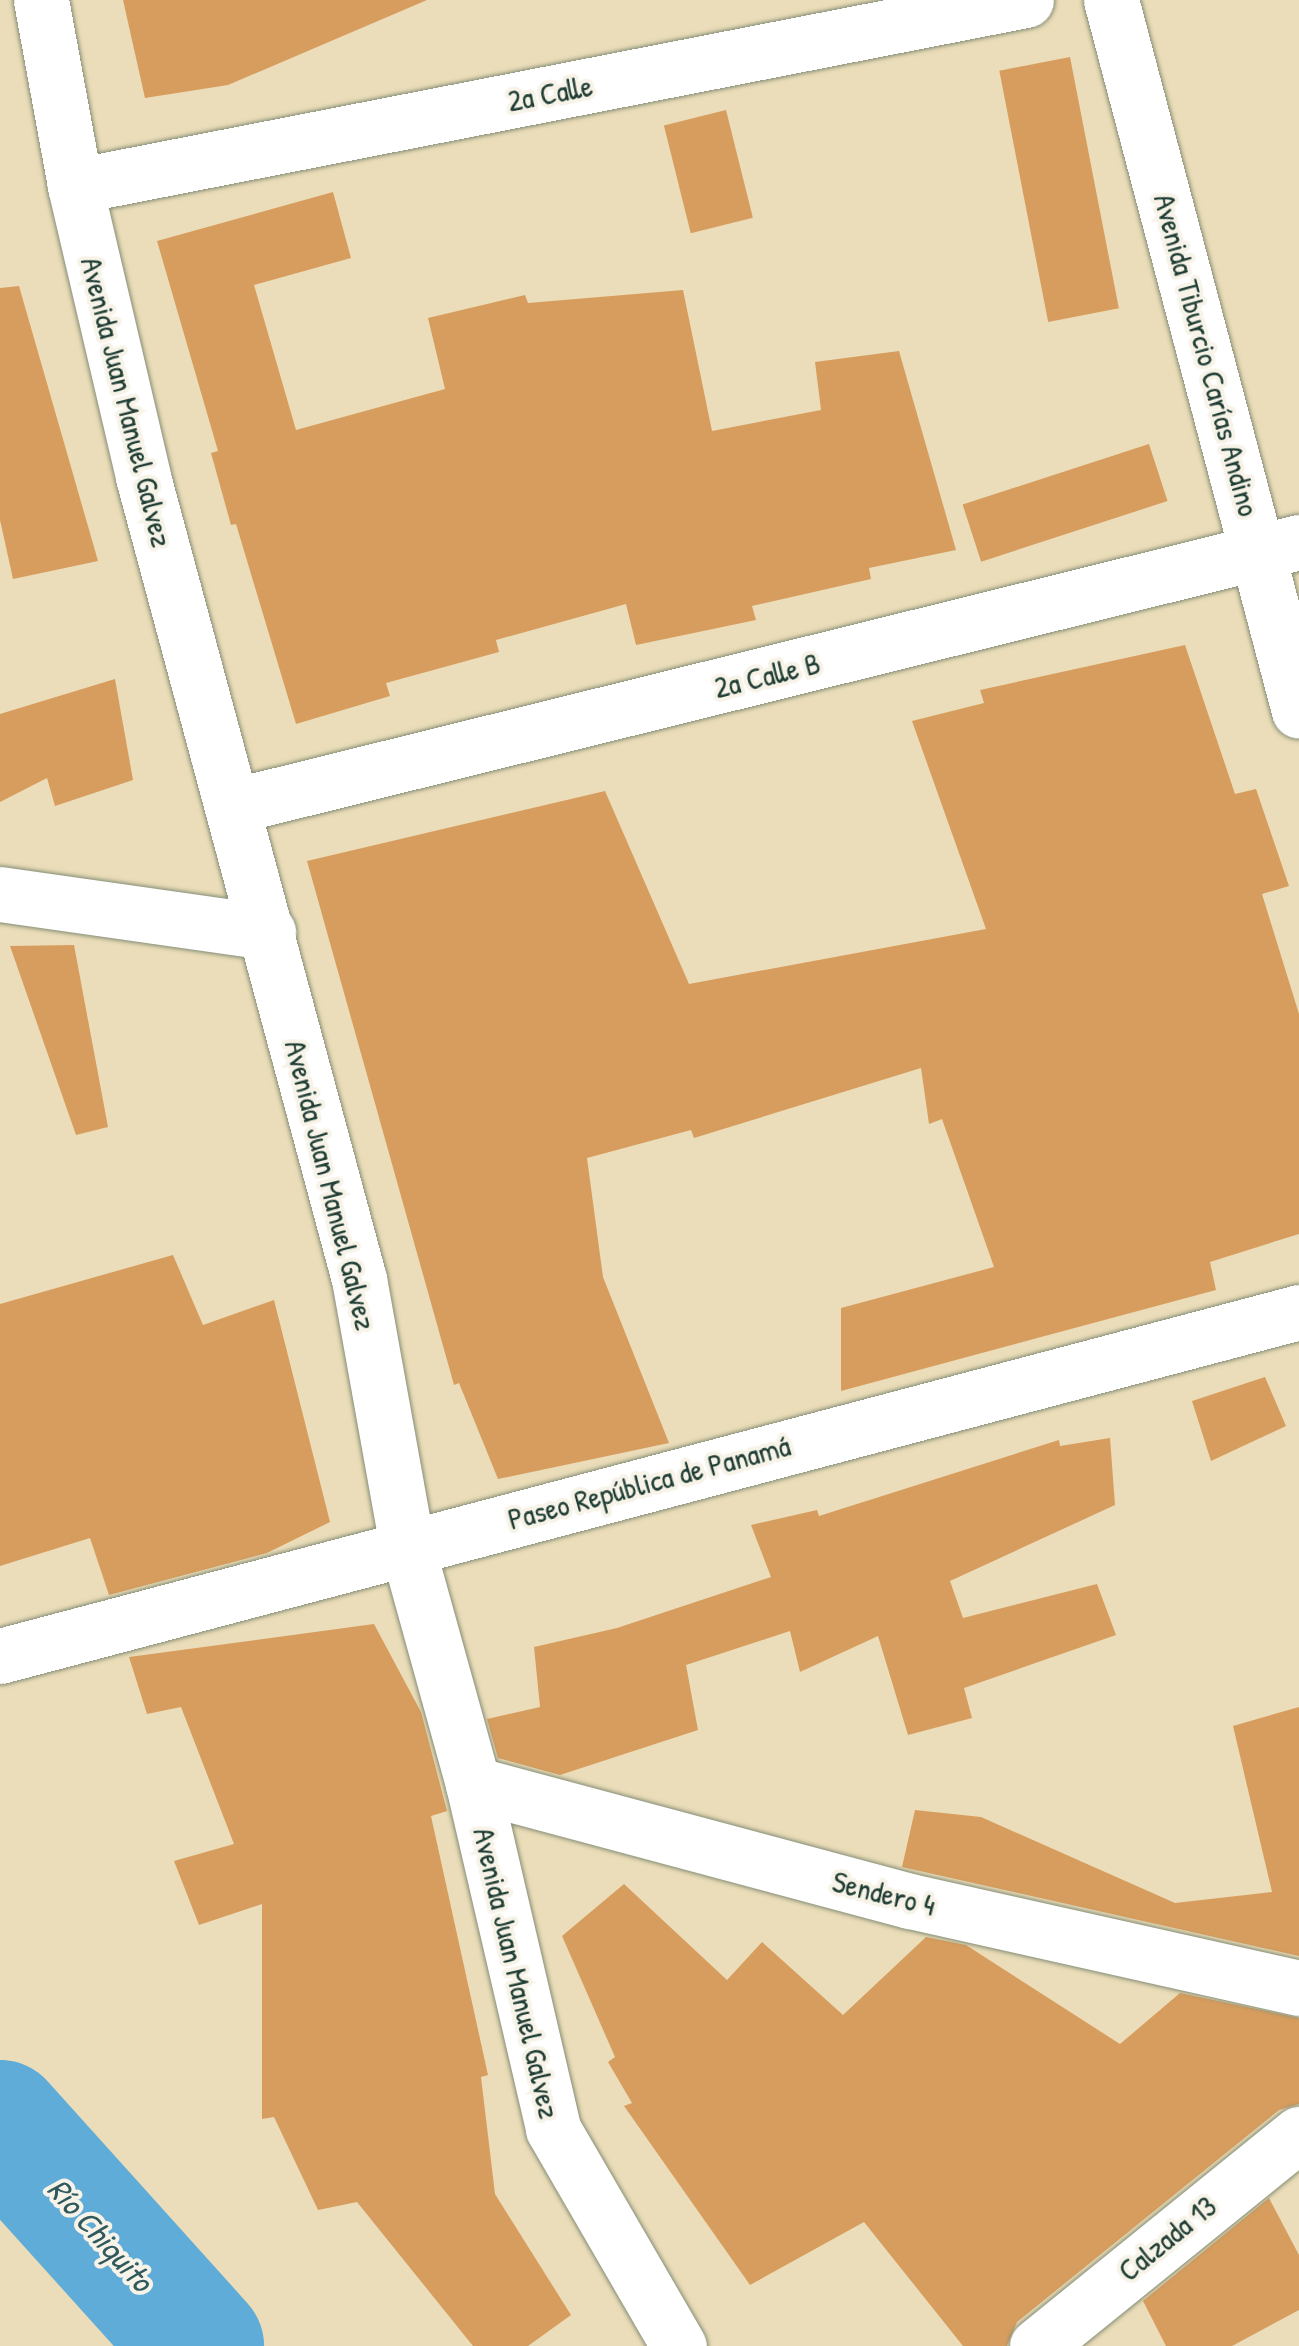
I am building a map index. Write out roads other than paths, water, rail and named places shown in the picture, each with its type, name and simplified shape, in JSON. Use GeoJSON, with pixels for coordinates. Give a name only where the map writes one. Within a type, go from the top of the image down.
{"type":"FeatureCollection","features":[{"type":"Feature","properties":{"kind":"street","name":"Avenida Juan Manuel Galvez"},"geometry":{"type":"LineString","coordinates":[[42,0],[75,186],[144,476],[359,1279],[406,1546],[473,1784],[553,2130],[679,2346]]}},
{"type":"Feature","properties":{"kind":"street","name":"2a Calle"},"geometry":{"type":"LineString","coordinates":[[75,186],[1026,0]]}},
{"type":"Feature","properties":{"kind":"street","name":"Avenida Tiburcio Carías Andino"},"geometry":{"type":"LineString","coordinates":[[1111,0],[1280,548],[1299,711]]}},
{"type":"Feature","properties":{"kind":"street","name":"2a Calle B"},"geometry":{"type":"LineString","coordinates":[[234,806],[1280,548]]}},
{"type":"Feature","properties":{"kind":"street"},"geometry":{"type":"LineString","coordinates":[[0,894],[268,932]]}},
{"type":"Feature","properties":{"kind":"street","name":"Paseo República de Panamá"},"geometry":{"type":"LineString","coordinates":[[0,1656],[1299,1312]]}},
{"type":"Feature","properties":{"kind":"street","name":"Sendero 4"},"geometry":{"type":"LineString","coordinates":[[473,1784],[910,1901],[1299,1988]]}},
{"type":"Feature","properties":{"kind":"street","name":"Calzada 13"},"geometry":{"type":"LineString","coordinates":[[1037,2346],[1299,2134]]}},
{"type":"Feature","properties":{"kind":"waterway","name":"Río Chiquito"},"geometry":{"type":"LineString","coordinates":[[0,2124],[200,2346]]}}]}
